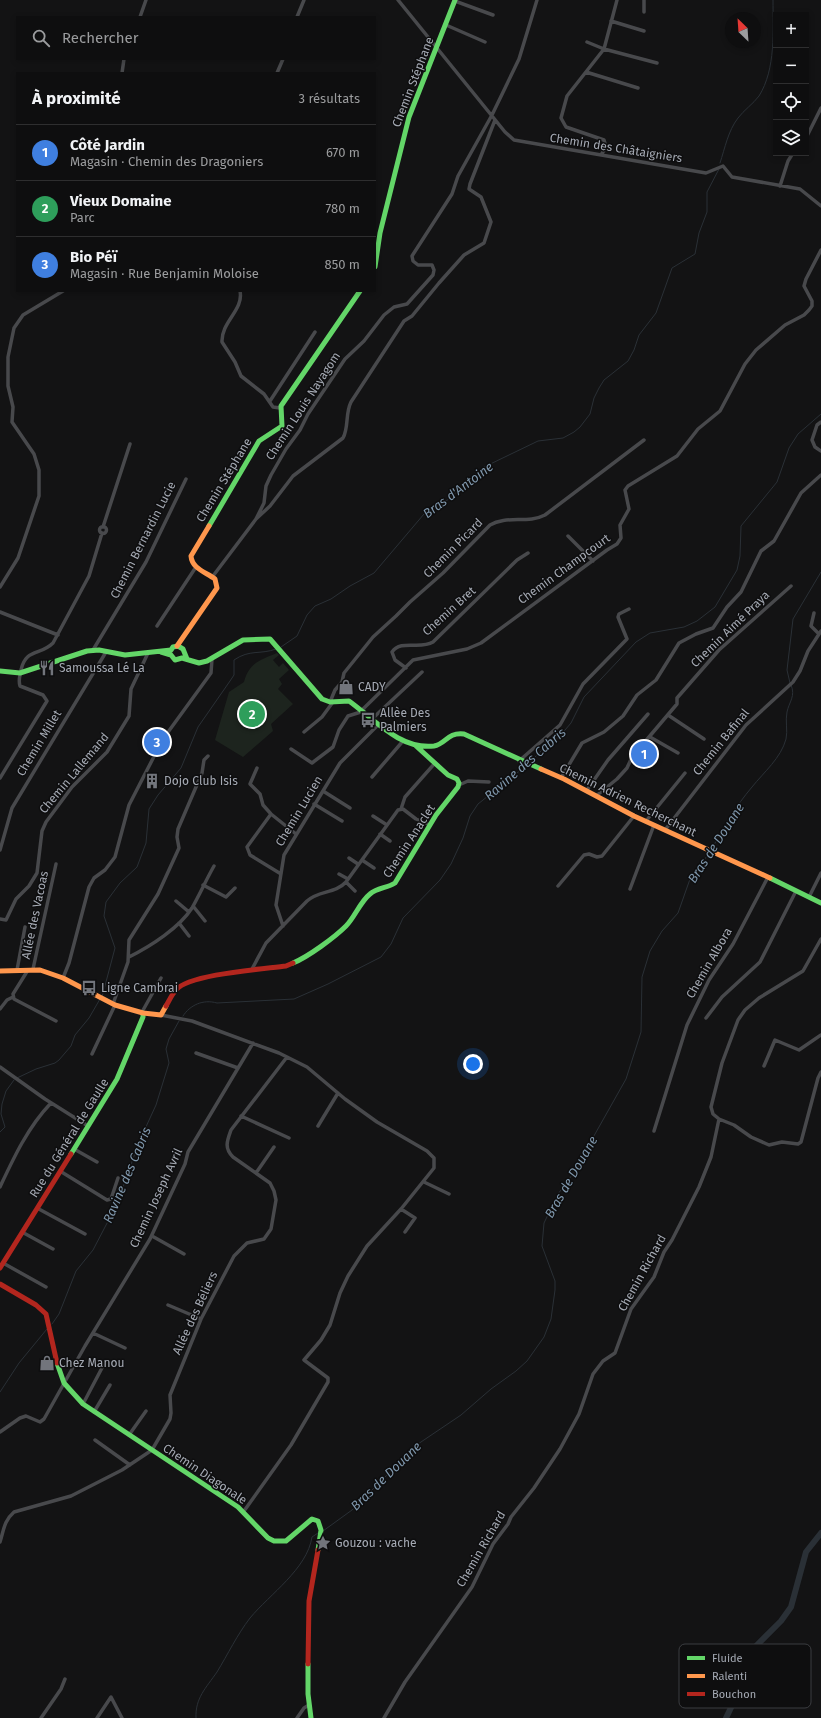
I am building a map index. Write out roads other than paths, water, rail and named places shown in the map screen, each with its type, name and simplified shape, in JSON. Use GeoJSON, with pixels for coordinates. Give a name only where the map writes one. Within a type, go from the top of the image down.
{"type":"FeatureCollection","features":[{"type":"Feature","properties":{"kind":"main road","name":"Chemin Stéphane"},"geometry":{"type":"LineString","coordinates":[[376,261],[380,233],[402,139],[409,117],[455,0]]}},
{"type":"Feature","properties":{"kind":"main road"},"geometry":{"type":"LineString","coordinates":[[280,408],[359,292]]}},
{"type":"Feature","properties":{"kind":"main road","name":"Chemin Stéphane"},"geometry":{"type":"LineString","coordinates":[[196,567],[192,563],[191,556],[259,441],[264,436],[282,426],[284,420],[280,408]]}},
{"type":"Feature","properties":{"kind":"main road"},"geometry":{"type":"LineString","coordinates":[[0,671],[20,673],[93,650],[125,655],[161,652],[171,653],[180,645],[215,594],[218,584],[213,576],[196,567]]}},
{"type":"Feature","properties":{"kind":"main road"},"geometry":{"type":"LineString","coordinates":[[171,653],[175,660],[184,658],[199,663],[212,659],[232,645],[243,640],[270,639],[322,698],[331,702]]}},
{"type":"Feature","properties":{"kind":"main road"},"geometry":{"type":"LineString","coordinates":[[180,645],[184,658]]}},
{"type":"Feature","properties":{"kind":"main road","name":"Chemin Adrien Recherchant"},"geometry":{"type":"LineString","coordinates":[[331,702],[349,702],[363,710],[394,736],[414,745],[435,746],[453,734],[459,733],[587,790],[634,816],[768,877],[821,903]]}},
{"type":"Feature","properties":{"kind":"main road"},"geometry":{"type":"LineString","coordinates":[[414,745],[448,775],[457,779],[459,785]]}},
{"type":"Feature","properties":{"kind":"main road","name":"Chemin Anaclet"},"geometry":{"type":"LineString","coordinates":[[161,1015],[173,992],[179,986],[225,973],[278,967],[294,963],[338,932],[351,921],[370,894],[377,890],[388,888],[395,883],[430,825],[459,785]]}},
{"type":"Feature","properties":{"kind":"main road"},"geometry":{"type":"LineString","coordinates":[[0,971],[31,969],[64,978],[114,1004],[161,1015]]}},
{"type":"Feature","properties":{"kind":"main road","name":"Rue du Général de Gaulle"},"geometry":{"type":"LineString","coordinates":[[2,1266],[117,1079],[143,1017],[143,1012]]}},
{"type":"Feature","properties":{"kind":"main road","name":"Chemin Diagonale"},"geometry":{"type":"LineString","coordinates":[[0,1284],[36,1305],[46,1314],[58,1368],[64,1383],[83,1404],[244,1511],[266,1539],[281,1542],[292,1538],[306,1522],[312,1519],[318,1521],[320,1533],[309,1601],[309,1705],[311,1718]]}},
{"type":"Feature","properties":{"kind":"street"},"geometry":{"type":"LineString","coordinates":[[140,16],[146,0]]}},
{"type":"Feature","properties":{"kind":"street"},"geometry":{"type":"LineString","coordinates":[[297,16],[304,0]]}},
{"type":"Feature","properties":{"kind":"street","name":"Chemin des Châtaigniers"},"geometry":{"type":"LineString","coordinates":[[398,0],[495,120],[514,140],[706,173],[723,166],[732,177],[800,189],[821,206]]}},
{"type":"Feature","properties":{"kind":"street"},"geometry":{"type":"LineString","coordinates":[[455,0],[493,15]]}},
{"type":"Feature","properties":{"kind":"street"},"geometry":{"type":"LineString","coordinates":[[439,283],[431,277],[434,270],[432,265],[418,265],[413,261],[412,256],[452,194],[458,176],[492,115],[519,59],[537,0]]}},
{"type":"Feature","properties":{"kind":"street"},"geometry":{"type":"LineString","coordinates":[[601,155],[606,147],[604,140],[566,127],[561,118],[567,96],[604,48],[617,0]]}},
{"type":"Feature","properties":{"kind":"street"},"geometry":{"type":"LineString","coordinates":[[644,0],[644,12]]}},
{"type":"Feature","properties":{"kind":"street"},"geometry":{"type":"LineString","coordinates":[[611,21],[644,31]]}},
{"type":"Feature","properties":{"kind":"street"},"geometry":{"type":"LineString","coordinates":[[446,25],[485,42]]}},
{"type":"Feature","properties":{"kind":"street"},"geometry":{"type":"LineString","coordinates":[[587,42],[658,63]]}},
{"type":"Feature","properties":{"kind":"street"},"geometry":{"type":"LineString","coordinates":[[122,72],[124,60]]}},
{"type":"Feature","properties":{"kind":"street"},"geometry":{"type":"LineString","coordinates":[[277,72],[283,60]]}},
{"type":"Feature","properties":{"kind":"street"},"geometry":{"type":"LineString","coordinates":[[586,72],[638,88]]}},
{"type":"Feature","properties":{"kind":"street"},"geometry":{"type":"LineString","coordinates":[[809,132],[821,108]]}},
{"type":"Feature","properties":{"kind":"street"},"geometry":{"type":"LineString","coordinates":[[213,576],[256,519],[270,506],[293,476],[343,438],[345,433],[347,411],[351,402],[404,321],[412,316],[464,255],[484,243],[491,222],[481,197],[469,189],[495,120]]}},
{"type":"Feature","properties":{"kind":"street"},"geometry":{"type":"LineString","coordinates":[[780,186],[788,161],[792,156]]}},
{"type":"Feature","properties":{"kind":"street","name":"Chemin Champcourt"},"geometry":{"type":"LineString","coordinates":[[363,710],[416,658],[437,656],[476,645],[619,541],[620,524],[629,510],[625,492],[628,486],[677,456],[698,429],[720,411],[745,364],[756,350],[785,325],[804,315],[812,306],[812,301],[804,286],[821,250]]}},
{"type":"Feature","properties":{"kind":"street","name":"Chemin Louis Nayagom"},"geometry":{"type":"LineString","coordinates":[[256,519],[264,502],[266,486],[271,475],[286,449],[300,430],[308,414],[345,359],[364,341],[388,311],[407,304],[431,277]]}},
{"type":"Feature","properties":{"kind":"street"},"geometry":{"type":"LineString","coordinates":[[0,587],[18,558],[37,500],[39,487],[39,470],[34,454],[12,422],[13,407],[8,386],[8,357],[14,328],[23,315],[61,292]]}},
{"type":"Feature","properties":{"kind":"street"},"geometry":{"type":"LineString","coordinates":[[240,292],[238,305],[224,328],[222,342],[235,362],[241,376],[257,386],[270,401],[273,408],[280,408]]}},
{"type":"Feature","properties":{"kind":"street"},"geometry":{"type":"LineString","coordinates":[[270,401],[315,332]]}},
{"type":"Feature","properties":{"kind":"street"},"geometry":{"type":"LineString","coordinates":[[821,422],[817,425],[812,440],[815,447],[821,451]]}},
{"type":"Feature","properties":{"kind":"street","name":"Chemin Picard"},"geometry":{"type":"LineString","coordinates":[[304,732],[322,717],[331,702],[335,690],[342,682],[344,673],[373,637],[410,602],[443,574],[490,525],[497,521],[532,519],[545,515],[644,440]]}},
{"type":"Feature","properties":{"kind":"street"},"geometry":{"type":"LineString","coordinates":[[0,778],[47,701],[45,696],[20,686],[18,682],[23,662],[27,656],[50,646],[58,635],[89,576],[102,533],[106,531],[106,528],[103,527],[130,444]]}},
{"type":"Feature","properties":{"kind":"street"},"geometry":{"type":"LineString","coordinates":[[561,778],[582,743],[604,732],[623,716],[637,695],[656,680],[680,643],[696,634],[713,628],[727,607],[741,592],[761,551],[774,541],[801,493],[821,475]]}},
{"type":"Feature","properties":{"kind":"street","name":"Chemin Bernardin Lucie"},"geometry":{"type":"LineString","coordinates":[[93,650],[146,562],[186,479]]}},
{"type":"Feature","properties":{"kind":"street"},"geometry":{"type":"LineString","coordinates":[[568,536],[593,561]]}},
{"type":"Feature","properties":{"kind":"street","name":"Chemin Bret"},"geometry":{"type":"LineString","coordinates":[[406,668],[393,657],[392,652],[395,648],[404,645],[424,645],[433,642],[517,560],[528,552]]}},
{"type":"Feature","properties":{"kind":"street"},"geometry":{"type":"LineString","coordinates":[[157,626],[196,567]]}},
{"type":"Feature","properties":{"kind":"street","name":"Chemin Aimé Praya"},"geometry":{"type":"LineString","coordinates":[[596,796],[618,779],[627,768],[632,757],[677,704],[677,698],[719,650],[791,586]]}},
{"type":"Feature","properties":{"kind":"street"},"geometry":{"type":"LineString","coordinates":[[521,761],[560,725],[583,684],[627,639],[618,617],[619,614],[629,609]]}},
{"type":"Feature","properties":{"kind":"street"},"geometry":{"type":"LineString","coordinates":[[0,612],[58,635]]}},
{"type":"Feature","properties":{"kind":"street"},"geometry":{"type":"LineString","coordinates":[[814,613],[811,626],[820,632]]}},
{"type":"Feature","properties":{"kind":"street","name":"Chemin Bafinal"},"geometry":{"type":"LineString","coordinates":[[665,830],[746,724],[793,682],[800,671],[808,651],[820,632]]}},
{"type":"Feature","properties":{"kind":"street","name":"Chemin Millet"},"geometry":{"type":"LineString","coordinates":[[0,850],[12,808],[106,652]]}},
{"type":"Feature","properties":{"kind":"street","name":"Chemin Lallemand"},"geometry":{"type":"LineString","coordinates":[[0,919],[6,920],[16,899],[29,886],[37,873],[42,831],[46,822],[72,787],[107,752],[129,716],[130,689],[148,653]]}},
{"type":"Feature","properties":{"kind":"street"},"geometry":{"type":"LineString","coordinates":[[64,978],[89,887],[94,878],[105,870],[115,857],[129,805],[163,739],[211,673],[212,659]]}},
{"type":"Feature","properties":{"kind":"street"},"geometry":{"type":"LineString","coordinates":[[372,719],[422,672]]}},
{"type":"Feature","properties":{"kind":"street"},"geometry":{"type":"LineString","coordinates":[[291,749],[312,763],[333,747],[339,730],[348,716],[363,710]]}},
{"type":"Feature","properties":{"kind":"street"},"geometry":{"type":"LineString","coordinates":[[587,790],[608,760],[648,714]]}},
{"type":"Feature","properties":{"kind":"street"},"geometry":{"type":"LineString","coordinates":[[668,715],[704,739]]}},
{"type":"Feature","properties":{"kind":"street","name":"Chemin Lucien"},"geometry":{"type":"LineString","coordinates":[[283,926],[276,905],[284,855],[340,763],[379,724]]}},
{"type":"Feature","properties":{"kind":"street"},"geometry":{"type":"LineString","coordinates":[[650,737],[678,753]]}},
{"type":"Feature","properties":{"kind":"street"},"geometry":{"type":"LineString","coordinates":[[372,777],[403,741]]}},
{"type":"Feature","properties":{"kind":"street"},"geometry":{"type":"LineString","coordinates":[[92,1054],[114,1004],[129,957],[129,940],[158,894],[179,848],[177,837],[178,829],[202,773],[204,760],[208,756]]}},
{"type":"Feature","properties":{"kind":"street"},"geometry":{"type":"LineString","coordinates":[[252,969],[266,943],[311,898],[337,889],[347,881],[398,810],[401,809],[405,797],[435,763]]}},
{"type":"Feature","properties":{"kind":"street"},"geometry":{"type":"LineString","coordinates":[[257,768],[250,784],[260,794],[263,805],[271,814],[296,834]]}},
{"type":"Feature","properties":{"kind":"street"},"geometry":{"type":"LineString","coordinates":[[646,821],[685,773]]}},
{"type":"Feature","properties":{"kind":"street"},"geometry":{"type":"LineString","coordinates":[[459,785],[468,782],[489,782]]}},
{"type":"Feature","properties":{"kind":"street"},"geometry":{"type":"LineString","coordinates":[[322,791],[350,808]]}},
{"type":"Feature","properties":{"kind":"street"},"geometry":{"type":"LineString","coordinates":[[314,804],[342,821]]}},
{"type":"Feature","properties":{"kind":"street"},"geometry":{"type":"LineString","coordinates":[[401,809],[416,819],[430,825]]}},
{"type":"Feature","properties":{"kind":"street"},"geometry":{"type":"LineString","coordinates":[[271,814],[247,847],[250,855],[281,874]]}},
{"type":"Feature","properties":{"kind":"street"},"geometry":{"type":"LineString","coordinates":[[373,816],[387,825]]}},
{"type":"Feature","properties":{"kind":"street"},"geometry":{"type":"LineString","coordinates":[[558,886],[584,855],[589,854],[596,858],[602,856],[634,816]]}},
{"type":"Feature","properties":{"kind":"street"},"geometry":{"type":"LineString","coordinates":[[630,889],[654,825]]}},
{"type":"Feature","properties":{"kind":"street"},"geometry":{"type":"LineString","coordinates":[[380,834],[390,841]]}},
{"type":"Feature","properties":{"kind":"street"},"geometry":{"type":"LineString","coordinates":[[349,858],[358,864]]}},
{"type":"Feature","properties":{"kind":"street"},"geometry":{"type":"LineString","coordinates":[[362,860],[374,868]]}},
{"type":"Feature","properties":{"kind":"street","name":"Allée des Vacoas"},"geometry":{"type":"LineString","coordinates":[[0,1009],[6,1000],[13,997],[31,969],[56,864]]}},
{"type":"Feature","properties":{"kind":"street"},"geometry":{"type":"LineString","coordinates":[[129,957],[160,938],[179,923],[193,906],[214,866]]}},
{"type":"Feature","properties":{"kind":"street"},"geometry":{"type":"LineString","coordinates":[[809,897],[821,873]]}},
{"type":"Feature","properties":{"kind":"street"},"geometry":{"type":"LineString","coordinates":[[339,874],[355,891]]}},
{"type":"Feature","properties":{"kind":"street","name":"Chemin Albora"},"geometry":{"type":"LineString","coordinates":[[654,1132],[687,1025],[709,980],[733,944],[768,877]]}},
{"type":"Feature","properties":{"kind":"street"},"geometry":{"type":"LineString","coordinates":[[203,885],[226,897],[235,888]]}},
{"type":"Feature","properties":{"kind":"street"},"geometry":{"type":"LineString","coordinates":[[706,1018],[722,997],[760,962],[796,891]]}},
{"type":"Feature","properties":{"kind":"street"},"geometry":{"type":"LineString","coordinates":[[176,901],[189,912]]}},
{"type":"Feature","properties":{"kind":"street"},"geometry":{"type":"LineString","coordinates":[[193,906],[206,921]]}},
{"type":"Feature","properties":{"kind":"street"},"geometry":{"type":"LineString","coordinates":[[179,923],[190,936]]}},
{"type":"Feature","properties":{"kind":"street"},"geometry":{"type":"LineString","coordinates":[[17,970],[25,927]]}},
{"type":"Feature","properties":{"kind":"street"},"geometry":{"type":"LineString","coordinates":[[821,939],[803,971],[759,998],[745,1010],[738,1020],[722,1063],[711,1107],[713,1114],[719,1120],[734,1126],[751,1137],[769,1145],[782,1142],[798,1144],[803,1136],[818,1078],[821,1072]]}},
{"type":"Feature","properties":{"kind":"street"},"geometry":{"type":"LineString","coordinates":[[143,1012],[161,978]]}},
{"type":"Feature","properties":{"kind":"street"},"geometry":{"type":"LineString","coordinates":[[13,997],[16,1001],[56,1021]]}},
{"type":"Feature","properties":{"kind":"street"},"geometry":{"type":"LineString","coordinates":[[161,1015],[182,1018],[253,1043],[307,1067],[338,1093],[377,1122],[427,1151],[434,1158],[434,1168],[424,1182],[367,1246],[348,1276],[340,1293],[330,1325],[321,1340],[304,1360],[325,1374],[328,1378],[328,1382],[291,1445],[244,1511]]}},
{"type":"Feature","properties":{"kind":"street"},"geometry":{"type":"LineString","coordinates":[[764,1066],[775,1040],[799,1050],[821,1035]]}},
{"type":"Feature","properties":{"kind":"street","name":"Chemin Joseph Avril"},"geometry":{"type":"LineString","coordinates":[[0,1432],[20,1418],[26,1416],[42,1421],[93,1332],[152,1236],[185,1164],[188,1152],[253,1043]]}},
{"type":"Feature","properties":{"kind":"street"},"geometry":{"type":"LineString","coordinates":[[196,1053],[238,1068]]}},
{"type":"Feature","properties":{"kind":"street","name":"Allée des Béliers"},"geometry":{"type":"LineString","coordinates":[[0,1542],[7,1518],[14,1512],[71,1496],[130,1465],[152,1450],[170,1419],[170,1396],[201,1319],[234,1256],[247,1243],[264,1239],[271,1229],[276,1200],[270,1183],[233,1157],[227,1148],[227,1140],[231,1130],[241,1116],[287,1057]]}},
{"type":"Feature","properties":{"kind":"street"},"geometry":{"type":"LineString","coordinates":[[0,1067],[88,1126]]}},
{"type":"Feature","properties":{"kind":"street"},"geometry":{"type":"LineString","coordinates":[[318,1126],[338,1093]]}},
{"type":"Feature","properties":{"kind":"street"},"geometry":{"type":"LineString","coordinates":[[0,1187],[23,1142],[38,1118],[52,1103]]}},
{"type":"Feature","properties":{"kind":"street"},"geometry":{"type":"LineString","coordinates":[[241,1116],[290,1138]]}},
{"type":"Feature","properties":{"kind":"street","name":"Chemin Richard"},"geometry":{"type":"LineString","coordinates":[[384,1718],[405,1682],[472,1587],[493,1544],[508,1524],[511,1517],[534,1488],[560,1449],[579,1414],[593,1374],[603,1361],[615,1352],[631,1309],[654,1276],[664,1252],[672,1240],[699,1187],[711,1156],[719,1120]]}},
{"type":"Feature","properties":{"kind":"street"},"geometry":{"type":"LineString","coordinates":[[256,1173],[274,1147]]}},
{"type":"Feature","properties":{"kind":"street"},"geometry":{"type":"LineString","coordinates":[[74,1149],[97,1162]]}},
{"type":"Feature","properties":{"kind":"street"},"geometry":{"type":"LineString","coordinates":[[60,1171],[107,1200],[111,1199],[118,1178]]}},
{"type":"Feature","properties":{"kind":"street"},"geometry":{"type":"LineString","coordinates":[[424,1182],[449,1194]]}},
{"type":"Feature","properties":{"kind":"street"},"geometry":{"type":"LineString","coordinates":[[37,1208],[85,1234]]}},
{"type":"Feature","properties":{"kind":"street"},"geometry":{"type":"LineString","coordinates":[[401,1209],[415,1218]]}},
{"type":"Feature","properties":{"kind":"street"},"geometry":{"type":"LineString","coordinates":[[405,1232],[415,1218],[419,1216]]}},
{"type":"Feature","properties":{"kind":"street"},"geometry":{"type":"LineString","coordinates":[[22,1232],[53,1249]]}},
{"type":"Feature","properties":{"kind":"street"},"geometry":{"type":"LineString","coordinates":[[152,1236],[184,1254]]}},
{"type":"Feature","properties":{"kind":"street"},"geometry":{"type":"LineString","coordinates":[[2,1266],[46,1287]]}},
{"type":"Feature","properties":{"kind":"street"},"geometry":{"type":"LineString","coordinates":[[168,1305],[201,1319]]}},
{"type":"Feature","properties":{"kind":"street"},"geometry":{"type":"LineString","coordinates":[[93,1332],[125,1348]]}},
{"type":"Feature","properties":{"kind":"street"},"geometry":{"type":"LineString","coordinates":[[83,1404],[103,1366]]}},
{"type":"Feature","properties":{"kind":"street"},"geometry":{"type":"LineString","coordinates":[[94,1412],[110,1385]]}},
{"type":"Feature","properties":{"kind":"street"},"geometry":{"type":"LineString","coordinates":[[129,1435],[146,1412]]}},
{"type":"Feature","properties":{"kind":"street"},"geometry":{"type":"LineString","coordinates":[[95,1440],[130,1465]]}},
{"type":"Feature","properties":{"kind":"street"},"geometry":{"type":"LineString","coordinates":[[41,1718],[61,1689],[65,1679]]}},
{"type":"Feature","properties":{"kind":"street"},"geometry":{"type":"LineString","coordinates":[[97,1718],[111,1697],[122,1718]]}},
{"type":"Feature","properties":{"kind":"street"},"geometry":{"type":"LineString","coordinates":[[297,1718],[304,1708],[309,1705]]}},
{"type":"Feature","properties":{"kind":"waterway","name":"Bras d'Antoine"},"geometry":{"type":"LineString","coordinates":[[720,163],[732,128],[740,115],[759,96],[768,74],[771,62],[773,36],[773,0]]}},
{"type":"Feature","properties":{"kind":"waterway","name":"Bras d'Antoine"},"geometry":{"type":"LineString","coordinates":[[281,647],[297,636],[307,615],[315,606],[331,599],[350,586],[374,573],[424,514],[449,499],[482,468],[538,441],[563,438],[580,427],[590,414],[594,398],[604,380],[628,361],[634,350],[639,335],[656,313],[672,268],[695,254],[699,233],[707,212],[707,192],[719,169]]}},
{"type":"Feature","properties":{"kind":"waterway","name":"Ravine des Cabris"},"geometry":{"type":"LineString","coordinates":[[529,763],[546,746],[560,736],[571,723],[584,697],[636,642],[650,633],[684,627],[697,621],[715,607],[737,570],[740,556],[741,526],[777,482],[789,448],[798,434],[821,414]]}},
{"type":"Feature","properties":{"kind":"waterway","name":"Bras de Douane"},"geometry":{"type":"LineString","coordinates":[[790,683],[787,670],[793,619],[821,572]]}},
{"type":"Feature","properties":{"kind":"waterway","name":"Bras d'Antoine"},"geometry":{"type":"LineString","coordinates":[[102,997],[115,948],[104,916],[106,902],[120,883],[137,867],[146,843],[149,809],[158,795],[181,768],[198,727],[234,675],[234,660],[245,654],[265,652],[276,649]]}},
{"type":"Feature","properties":{"kind":"waterway","name":"Bras de Douane"},"geometry":{"type":"LineString","coordinates":[[712,849],[735,809],[776,759],[784,746],[787,736],[787,712],[793,692],[791,685]]}},
{"type":"Feature","properties":{"kind":"waterway","name":"Ravine des Cabris"},"geometry":{"type":"LineString","coordinates":[[183,1016],[193,1006],[202,1002],[217,1003],[294,999],[328,984],[381,957],[391,944],[403,918],[440,880],[451,864],[463,838],[470,816],[478,804],[527,765]]}},
{"type":"Feature","properties":{"kind":"waterway","name":"Bras de Douane"},"geometry":{"type":"LineString","coordinates":[[323,1531],[352,1510],[418,1444],[461,1415],[491,1389],[516,1371],[527,1361],[544,1337],[551,1319],[555,1290],[555,1281],[542,1246],[544,1223],[558,1194],[578,1167],[626,1079],[641,1032],[642,977],[650,951],[662,931],[678,913],[690,879],[710,852]]}},
{"type":"Feature","properties":{"kind":"waterway","name":"Bras d'Antoine"},"geometry":{"type":"LineString","coordinates":[[17,1078],[59,1060],[71,1046],[75,1035],[89,1018],[100,999]]}},
{"type":"Feature","properties":{"kind":"waterway","name":"Ravine des Cabris"},"geometry":{"type":"LineString","coordinates":[[52,1324],[59,1314],[76,1271],[93,1250],[117,1204],[139,1142],[156,1105],[169,1063],[166,1049],[169,1039],[179,1021]]}},
{"type":"Feature","properties":{"kind":"waterway","name":"Bras d'Antoine"},"geometry":{"type":"LineString","coordinates":[[0,1132],[5,1127],[1,1114],[2,1104],[6,1091],[14,1080]]}},
{"type":"Feature","properties":{"kind":"waterway","name":"Ravine des Cabris"},"geometry":{"type":"LineString","coordinates":[[0,1392],[19,1363],[47,1329]]}},
{"type":"Feature","properties":{"kind":"waterway","name":"Bras de Douane"},"geometry":{"type":"LineString","coordinates":[[196,1718],[199,1699],[241,1631],[250,1618],[287,1580],[303,1560],[309,1549],[312,1537],[318,1533]]}},
{"type":"Feature","properties":{"kind":"waterway"},"geometry":{"type":"LineString","coordinates":[[758,1644],[781,1621],[791,1607],[806,1552],[821,1533]]}},
{"type":"Feature","properties":{"kind":"waterway"},"geometry":{"type":"LineString","coordinates":[[726,1718],[731,1708]]}},
{"type":"Feature","properties":{"kind":"place","name":"Samoussa Lé La"},"geometry":{"type":"Point","coordinates":[47,668]}},
{"type":"Feature","properties":{"kind":"place","name":"CADY"},"geometry":{"type":"Point","coordinates":[346,687]}},
{"type":"Feature","properties":{"kind":"place","name":"Vieux Domaine"},"geometry":{"type":"Point","coordinates":[252,714]}},
{"type":"Feature","properties":{"kind":"place","name":"Allèe Des Palmiers"},"geometry":{"type":"Point","coordinates":[368,720]}},
{"type":"Feature","properties":{"kind":"place","name":"Bio Péï"},"geometry":{"type":"Point","coordinates":[157,742]}},
{"type":"Feature","properties":{"kind":"place","name":"Côté Jardin"},"geometry":{"type":"Point","coordinates":[644,754]}},
{"type":"Feature","properties":{"kind":"place","name":"Dojo Club Isis"},"geometry":{"type":"Point","coordinates":[152,781]}},
{"type":"Feature","properties":{"kind":"place","name":"Ligne Cambrai"},"geometry":{"type":"Point","coordinates":[89,988]}},
{"type":"Feature","properties":{"kind":"place","name":"Chez Manou"},"geometry":{"type":"Point","coordinates":[47,1363]}},
{"type":"Feature","properties":{"kind":"place","name":"Gouzou : vache"},"geometry":{"type":"Point","coordinates":[323,1543]}}]}
